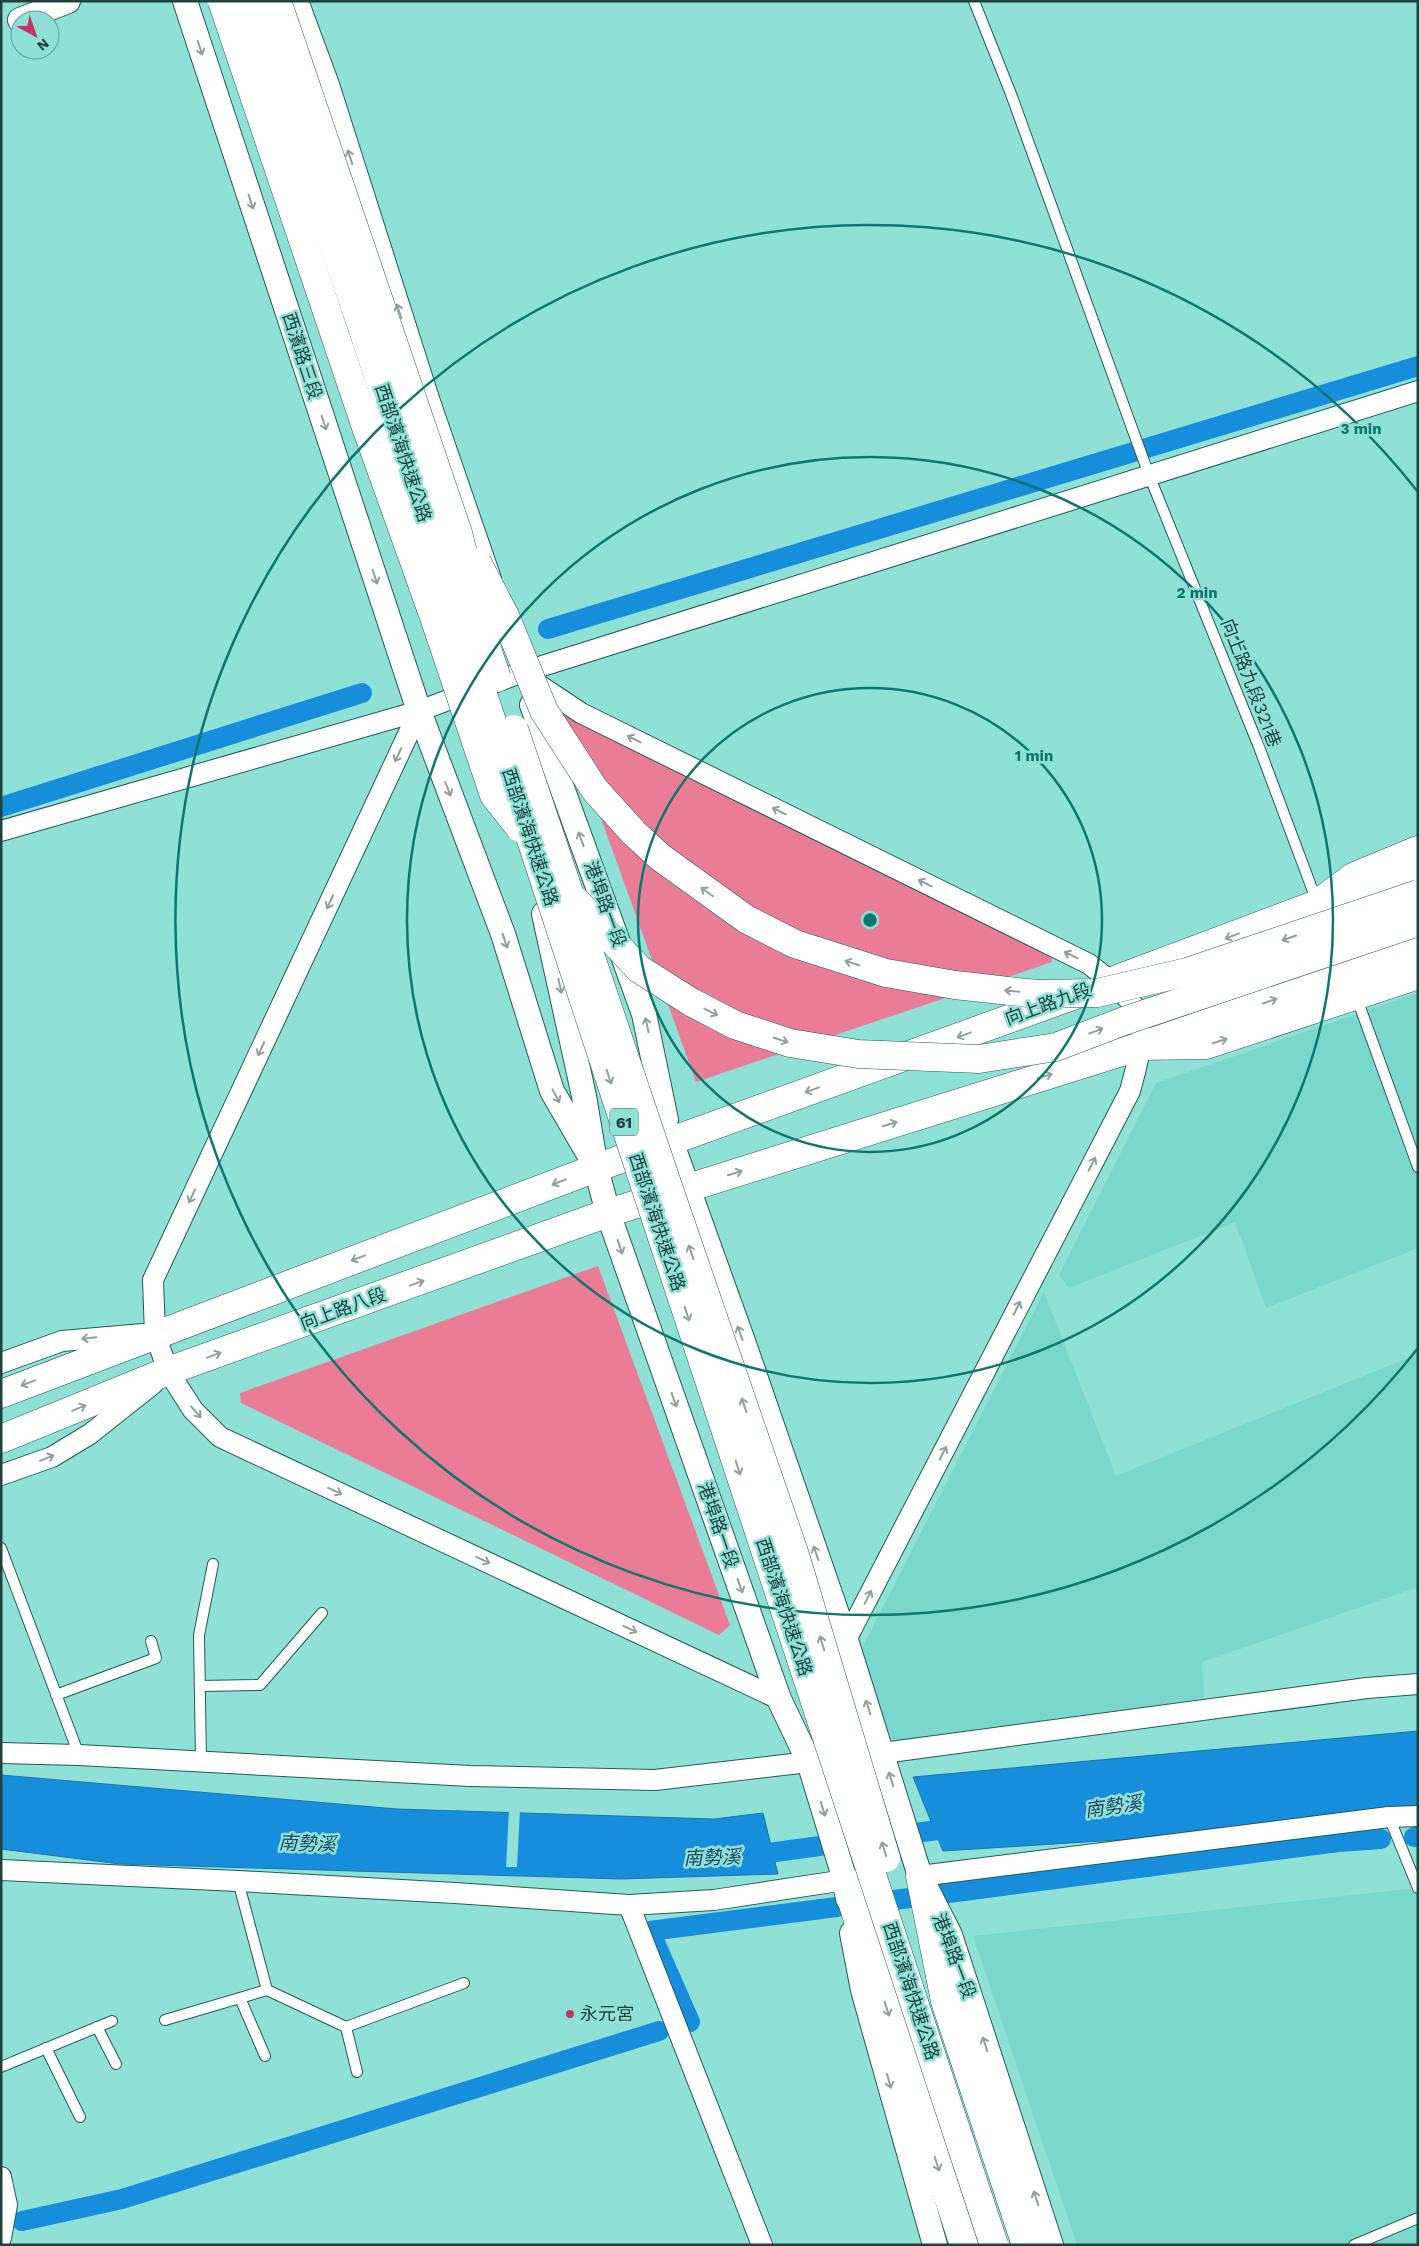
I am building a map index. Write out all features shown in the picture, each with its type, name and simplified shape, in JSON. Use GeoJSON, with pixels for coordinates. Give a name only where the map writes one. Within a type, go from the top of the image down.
{"type":"FeatureCollection","features":[{"type":"Feature","properties":{"kind":"main road"},"geometry":{"type":"LineString","coordinates":[[222,1],[366,427],[434,617],[494,795],[568,892],[639,969],[691,1002],[735,1025],[790,1043],[858,1054],[979,1060],[1056,1047],[1124,1021],[1418,922]]}},
{"type":"Feature","properties":{"kind":"main road","name":"西部濱海快速公路"},"geometry":{"type":"LineString","coordinates":[[249,1],[361,324],[994,2245]]}},
{"type":"Feature","properties":{"kind":"main road","name":"西部濱海快速公路"},"geometry":{"type":"LineString","coordinates":[[277,1],[458,532],[489,655],[672,1198],[795,1555],[905,1920],[1012,2245]]}},
{"type":"Feature","properties":{"kind":"main road"},"geometry":{"type":"LineString","coordinates":[[458,532],[469,547],[506,618],[544,711],[595,790],[634,833],[660,857],[746,919],[795,944],[886,974],[1036,994],[1097,993],[1186,972],[1418,894]]}},
{"type":"Feature","properties":{"kind":"main road","name":"向上路九段"},"geometry":{"type":"LineString","coordinates":[[671,1141],[1112,981],[1317,904],[1354,877],[1418,850]]}},
{"type":"Feature","properties":{"kind":"main road"},"geometry":{"type":"LineString","coordinates":[[1317,904],[1418,868]]}},
{"type":"Feature","properties":{"kind":"main road"},"geometry":{"type":"LineString","coordinates":[[1317,904],[1418,901]]}},
{"type":"Feature","properties":{"kind":"main road"},"geometry":{"type":"LineString","coordinates":[[1343,972],[1418,911]]}},
{"type":"Feature","properties":{"kind":"main road"},"geometry":{"type":"LineString","coordinates":[[688,1188],[1141,1046],[1343,972],[1418,950]]}},
{"type":"Feature","properties":{"kind":"main road"},"geometry":{"type":"LineString","coordinates":[[1141,1046],[1189,1006],[1343,972],[1418,975]]}},
{"type":"Feature","properties":{"kind":"main road"},"geometry":{"type":"LineString","coordinates":[[1,1394],[155,1334],[671,1141]]}},
{"type":"Feature","properties":{"kind":"main road","name":"向上路八段"},"geometry":{"type":"LineString","coordinates":[[1,1439],[168,1371],[608,1213],[688,1188]]}},
{"type":"Feature","properties":{"kind":"main road"},"geometry":{"type":"LineString","coordinates":[[920,1876],[945,2001],[1026,2245]]}},
{"type":"Feature","properties":{"kind":"main road"},"geometry":{"type":"LineString","coordinates":[[845,1880],[964,2245]]}},
{"type":"Feature","properties":{"kind":"street"},"geometry":{"type":"LineString","coordinates":[[45,10],[68,1]]}},
{"type":"Feature","properties":{"kind":"street","name":"西濱路三段"},"geometry":{"type":"LineString","coordinates":[[185,1],[419,711]]}},
{"type":"Feature","properties":{"kind":"street"},"geometry":{"type":"LineString","coordinates":[[236,1],[470,691]]}},
{"type":"Feature","properties":{"kind":"street"},"geometry":{"type":"LineString","coordinates":[[296,1],[327,85],[428,402],[520,673],[581,713],[1089,964],[1112,981],[1138,1013],[1141,1046],[1130,1092],[846,1640]]}},
{"type":"Feature","properties":{"kind":"street"},"geometry":{"type":"LineString","coordinates":[[1,831],[419,711],[520,673],[1418,391]]}},
{"type":"Feature","properties":{"kind":"street","name":"港埠路一段"},"geometry":{"type":"LineString","coordinates":[[520,673],[644,1014],[671,1141],[744,1344],[846,1640],[920,1876],[950,1935],[1051,2245]]}},
{"type":"Feature","properties":{"kind":"street","name":"港埠路一段"},"geometry":{"type":"LineString","coordinates":[[470,691],[538,887],[602,1022],[671,1141]]}},
{"type":"Feature","properties":{"kind":"street"},"geometry":{"type":"LineString","coordinates":[[419,711],[153,1280],[155,1334],[168,1371],[193,1410],[220,1437],[780,1699]]}},
{"type":"Feature","properties":{"kind":"street","name":"港埠路一段"},"geometry":{"type":"LineString","coordinates":[[419,711],[503,934],[552,1091],[596,1168]]}},
{"type":"Feature","properties":{"kind":"street","name":"港埠路一段"},"geometry":{"type":"LineString","coordinates":[[538,887],[584,1096],[596,1168],[608,1213],[780,1699],[809,1762],[845,1880],[863,1990],[935,2245]]}},
{"type":"Feature","properties":{"kind":"street"},"geometry":{"type":"LineString","coordinates":[[1,1363],[62,1341],[155,1334]]}},
{"type":"Feature","properties":{"kind":"street"},"geometry":{"type":"LineString","coordinates":[[1,1474],[52,1457],[90,1434],[168,1371]]}},
{"type":"Feature","properties":{"kind":"street","name":"港埠路一段"},"geometry":{"type":"LineString","coordinates":[[846,1640],[834,1691],[842,1800],[988,2245]]}},
{"type":"Feature","properties":{"kind":"street"},"geometry":{"type":"LineString","coordinates":[[883,1753],[1367,1688],[1418,1684]]}},
{"type":"Feature","properties":{"kind":"street"},"geometry":{"type":"LineString","coordinates":[[1,1753],[79,1755],[470,1776],[655,1780],[809,1762]]}},
{"type":"Feature","properties":{"kind":"street"},"geometry":{"type":"LineString","coordinates":[[920,1876],[1389,1817],[1418,1816]]}},
{"type":"Feature","properties":{"kind":"street"},"geometry":{"type":"LineString","coordinates":[[1,1870],[455,1893],[629,1905],[714,1900],[845,1880]]}},
{"type":"Feature","properties":{"kind":"street","name":"港埠路一段"},"geometry":{"type":"LineString","coordinates":[[845,1880],[876,1932],[925,2055]]}},
{"type":"Feature","properties":{"kind":"street"},"geometry":{"type":"LineString","coordinates":[[629,1905],[762,2245]]}},
{"type":"Feature","properties":{"kind":"street"},"geometry":{"type":"LineString","coordinates":[[1,2176],[7,2204],[1,2238]]}},
{"type":"Feature","properties":{"kind":"lane","name":"向上路九段321巷"},"geometry":{"type":"LineString","coordinates":[[974,1],[1011,94],[1149,475],[1248,720],[1418,1167]]}},
{"type":"Feature","properties":{"kind":"lane"},"geometry":{"type":"LineString","coordinates":[[1,1548],[79,1755]]}},
{"type":"Feature","properties":{"kind":"lane"},"geometry":{"type":"LineString","coordinates":[[201,1762],[199,1635],[213,1564]]}},
{"type":"Feature","properties":{"kind":"lane"},"geometry":{"type":"LineString","coordinates":[[200,1686],[260,1685],[322,1613]]}},
{"type":"Feature","properties":{"kind":"lane"},"geometry":{"type":"LineString","coordinates":[[56,1695],[156,1658],[151,1641]]}},
{"type":"Feature","properties":{"kind":"lane"},"geometry":{"type":"LineString","coordinates":[[1389,1817],[1418,1888]]}},
{"type":"Feature","properties":{"kind":"lane"},"geometry":{"type":"LineString","coordinates":[[238,1881],[267,1990]]}},
{"type":"Feature","properties":{"kind":"lane"},"geometry":{"type":"LineString","coordinates":[[165,2020],[267,1990],[346,2027],[464,1983]]}},
{"type":"Feature","properties":{"kind":"lane"},"geometry":{"type":"LineString","coordinates":[[240,1998],[265,2056]]}},
{"type":"Feature","properties":{"kind":"lane"},"geometry":{"type":"LineString","coordinates":[[1,2067],[112,2021]]}},
{"type":"Feature","properties":{"kind":"lane"},"geometry":{"type":"LineString","coordinates":[[97,2027],[116,2064]]}},
{"type":"Feature","properties":{"kind":"lane"},"geometry":{"type":"LineString","coordinates":[[346,2027],[357,2072]]}},
{"type":"Feature","properties":{"kind":"lane"},"geometry":{"type":"LineString","coordinates":[[46,2048],[80,2117]]}},
{"type":"Feature","properties":{"kind":"lane"},"geometry":{"type":"LineString","coordinates":[[1354,2245],[1418,2218]]}},
{"type":"Feature","properties":{"kind":"shaded area"},"geometry":{"type":"Polygon","coordinates":[[[570,710],[1050,950],[1052,962],[696,1082],[564,716],[570,710]]]}},
{"type":"Feature","properties":{"kind":"shaded area"},"geometry":{"type":"Polygon","coordinates":[[[1418,993],[1418,1248],[1266,1308],[1235,1222],[1069,1288],[1059,1275],[1156,1083],[1418,993]]]}},
{"type":"Feature","properties":{"kind":"shaded area"},"geometry":{"type":"Polygon","coordinates":[[[598,1266],[730,1625],[719,1635],[241,1403],[240,1393],[598,1266]]]}},
{"type":"Feature","properties":{"kind":"shaded area"},"geometry":{"type":"Polygon","coordinates":[[[1044,1292],[1116,1476],[1418,1354],[1418,1587],[1202,1662],[1204,1698],[894,1744],[856,1660],[1044,1292]]]}},
{"type":"Feature","properties":{"kind":"shaded area"},"geometry":{"type":"Polygon","coordinates":[[[1418,1888],[1418,2245],[1077,2245],[973,1936],[1418,1888]]]}},
{"type":"Feature","properties":{"kind":"water"},"geometry":{"type":"Polygon","coordinates":[[[1418,1731],[1418,1821],[943,1851],[913,1777],[1418,1731]]]}},
{"type":"Feature","properties":{"kind":"water"},"geometry":{"type":"Polygon","coordinates":[[[1,1775],[397,1809],[714,1819],[763,1813],[778,1874],[621,1879],[120,1864],[1,1849],[1,1775]]]}},
{"type":"Feature","properties":{"kind":"pier"},"geometry":{"type":"Polygon","coordinates":[[[509,1810],[520,1810],[517,1867],[506,1867],[509,1810]]]}},
{"type":"Feature","properties":{"kind":"waterway"},"geometry":{"type":"LineString","coordinates":[[548,629],[1418,366]]}},
{"type":"Feature","properties":{"kind":"waterway"},"geometry":{"type":"LineString","coordinates":[[1,807],[362,693]]}},
{"type":"Feature","properties":{"kind":"waterway","name":"南勢溪"},"geometry":{"type":"LineString","coordinates":[[893,1836],[960,1827]]}},
{"type":"Feature","properties":{"kind":"waterway"},"geometry":{"type":"LineString","coordinates":[[941,1894],[1338,1842],[1381,1839]]}},
{"type":"Feature","properties":{"kind":"waterway","name":"南勢溪"},"geometry":{"type":"LineString","coordinates":[[746,1856],[849,1842]]}},
{"type":"Feature","properties":{"kind":"waterway"},"geometry":{"type":"LineString","coordinates":[[886,1901],[918,1897]]}},
{"type":"Feature","properties":{"kind":"waterway"},"geometry":{"type":"LineString","coordinates":[[690,2022],[650,1931],[837,1907]]}},
{"type":"Feature","properties":{"kind":"waterway"},"geometry":{"type":"LineString","coordinates":[[22,2221],[122,2199],[659,2031]]}},
{"type":"Feature","properties":{"kind":"place","name":"永元宮"},"geometry":{"type":"Point","coordinates":[570,2014]}}]}
